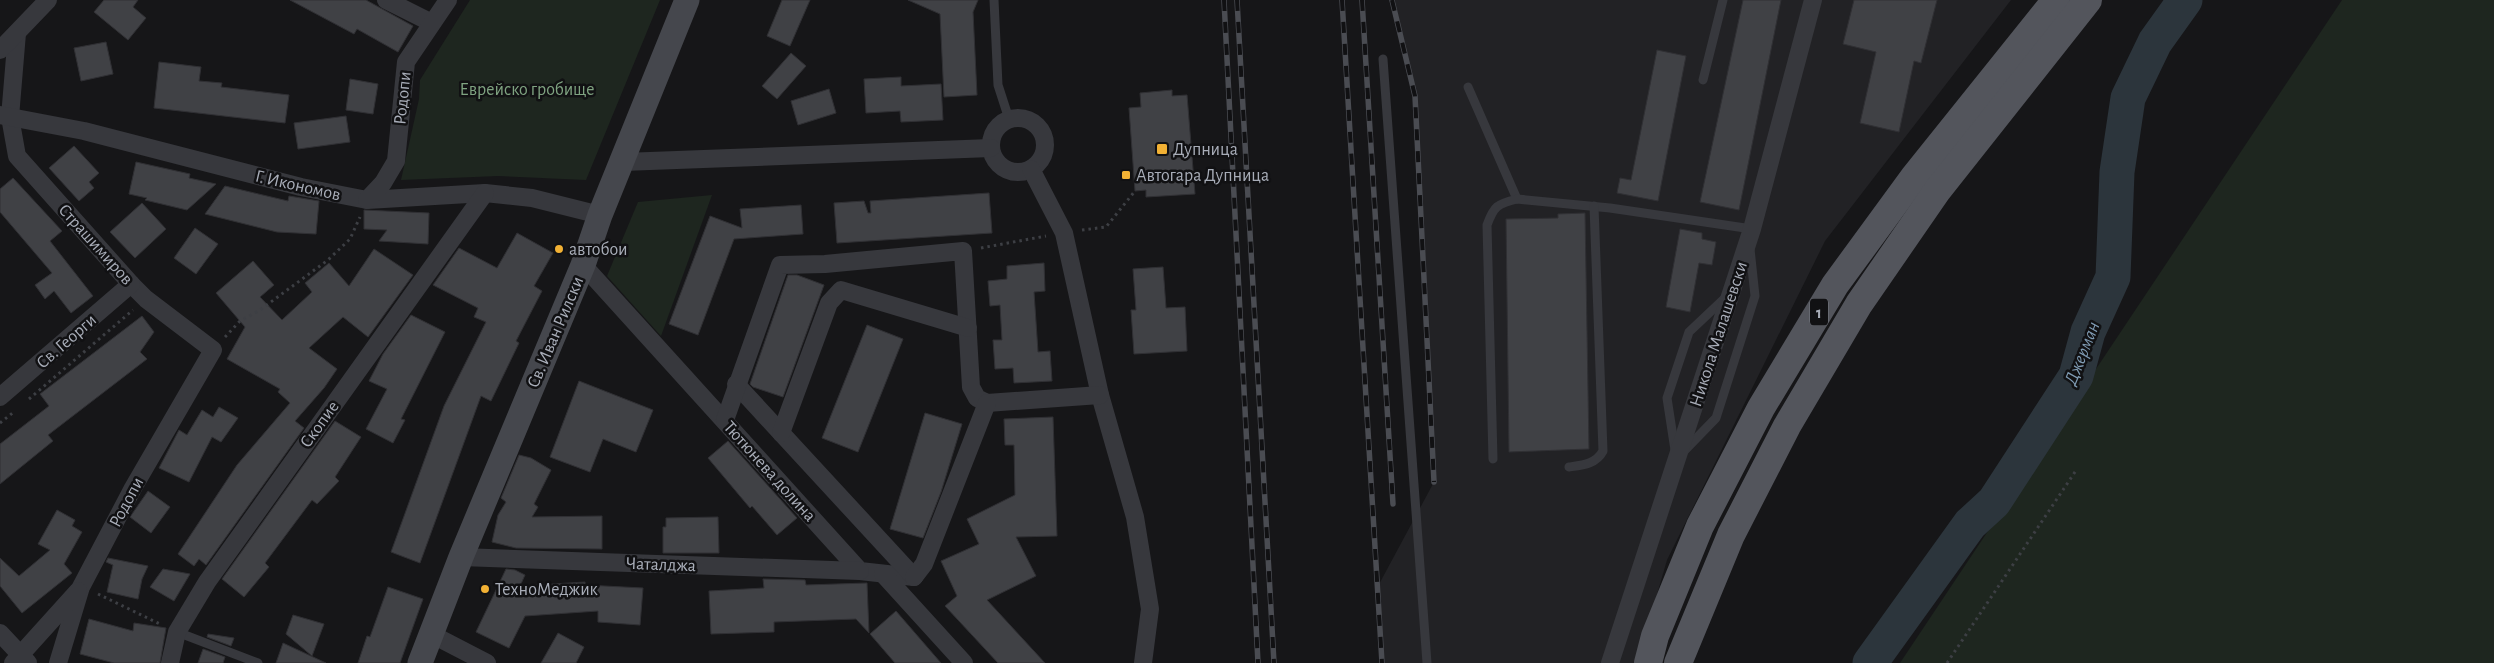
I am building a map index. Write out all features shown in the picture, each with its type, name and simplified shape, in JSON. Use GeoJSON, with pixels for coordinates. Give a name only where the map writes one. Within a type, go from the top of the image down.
{"type":"FeatureCollection","features":[{"type":"Feature","properties":{"kind":"main road","name":"1"},"geometry":{"type":"LineString","coordinates":[[1648,663],[1655,636],[1700,526],[1761,408],[1835,285],[1914,177],[2056,0]]}},
{"type":"Feature","properties":{"kind":"main road","name":"1"},"geometry":{"type":"LineString","coordinates":[[1678,663],[1731,535],[1787,426],[1859,304],[1938,191],[2088,0]]}},
{"type":"Feature","properties":{"kind":"street"},"geometry":{"type":"LineString","coordinates":[[0,50],[48,0]]}},
{"type":"Feature","properties":{"kind":"street"},"geometry":{"type":"LineString","coordinates":[[386,0],[432,23]]}},
{"type":"Feature","properties":{"kind":"street","name":"Родопи"},"geometry":{"type":"LineString","coordinates":[[367,200],[383,183],[396,161],[406,62],[448,0]]}},
{"type":"Feature","properties":{"kind":"street","name":"Св. Иван Рилски"},"geometry":{"type":"LineString","coordinates":[[420,663],[461,557],[583,265],[600,215],[688,0]]}},
{"type":"Feature","properties":{"kind":"street","name":"Никола Малашевски"},"geometry":{"type":"LineString","coordinates":[[1610,663],[1750,234],[1813,0]]}},
{"type":"Feature","properties":{"kind":"street","name":"Страшимиров"},"geometry":{"type":"LineString","coordinates":[[16,33],[5,116],[17,156],[146,299],[213,350]]}},
{"type":"Feature","properties":{"kind":"street","name":"Г. Икономов"},"geometry":{"type":"LineString","coordinates":[[5,116],[84,131],[301,187],[367,200],[485,193],[532,198],[600,215]]}},
{"type":"Feature","properties":{"kind":"street"},"geometry":{"type":"LineString","coordinates":[[1009,119],[1027,119],[1041,130],[1045,147],[1038,163],[1031,169],[1014,172],[1005,169],[993,156],[990,148],[995,130],[1009,119]]}},
{"type":"Feature","properties":{"kind":"street"},"geometry":{"type":"LineString","coordinates":[[623,162],[990,148]]}},
{"type":"Feature","properties":{"kind":"street"},"geometry":{"type":"LineString","coordinates":[[1031,169],[1064,233],[1100,394],[1135,517],[1150,609],[1143,663]]}},
{"type":"Feature","properties":{"kind":"street","name":"Скопие"},"geometry":{"type":"LineString","coordinates":[[170,663],[177,632],[207,582],[485,193]]}},
{"type":"Feature","properties":{"kind":"street"},"geometry":{"type":"LineString","coordinates":[[724,420],[780,265],[825,264],[963,251],[971,387],[977,398],[987,403],[1100,394]]}},
{"type":"Feature","properties":{"kind":"street","name":"Тютюнева долина"},"geometry":{"type":"LineString","coordinates":[[583,265],[860,572]]}},
{"type":"Feature","properties":{"kind":"street","name":"Св. Георги"},"geometry":{"type":"LineString","coordinates":[[0,397],[132,284]]}},
{"type":"Feature","properties":{"kind":"street"},"geometry":{"type":"LineString","coordinates":[[781,432],[828,303],[841,290],[968,328]]}},
{"type":"Feature","properties":{"kind":"street","name":"Родопи"},"geometry":{"type":"LineString","coordinates":[[58,663],[81,587],[133,488],[213,350]]}},
{"type":"Feature","properties":{"kind":"street"},"geometry":{"type":"LineString","coordinates":[[736,384],[914,577]]}},
{"type":"Feature","properties":{"kind":"street"},"geometry":{"type":"LineString","coordinates":[[914,577],[924,564],[987,403]]}},
{"type":"Feature","properties":{"kind":"street","name":"Чаталджа"},"geometry":{"type":"LineString","coordinates":[[461,557],[860,572]]}},
{"type":"Feature","properties":{"kind":"street"},"geometry":{"type":"LineString","coordinates":[[860,572],[914,577]]}},
{"type":"Feature","properties":{"kind":"street"},"geometry":{"type":"LineString","coordinates":[[883,574],[964,663]]}},
{"type":"Feature","properties":{"kind":"street"},"geometry":{"type":"LineString","coordinates":[[0,633],[20,661],[81,587]]}},
{"type":"Feature","properties":{"kind":"street"},"geometry":{"type":"LineString","coordinates":[[431,634],[487,663]]}},
{"type":"Feature","properties":{"kind":"lane"},"geometry":{"type":"LineString","coordinates":[[994,0],[998,85],[1009,119]]}},
{"type":"Feature","properties":{"kind":"lane"},"geometry":{"type":"LineString","coordinates":[[1704,80],[1723,0]]}},
{"type":"Feature","properties":{"kind":"lane"},"geometry":{"type":"LineString","coordinates":[[1383,58],[1427,663]]}},
{"type":"Feature","properties":{"kind":"lane"},"geometry":{"type":"LineString","coordinates":[[1468,87],[1518,199]]}},
{"type":"Feature","properties":{"kind":"lane"},"geometry":{"type":"LineString","coordinates":[[1493,459],[1487,225],[1492,210],[1503,202],[1518,199],[1594,206],[1750,234],[1755,296],[1716,418],[1677,458]]}},
{"type":"Feature","properties":{"kind":"lane"},"geometry":{"type":"LineString","coordinates":[[1569,466],[1588,464],[1599,458],[1603,451],[1594,206]]}},
{"type":"Feature","properties":{"kind":"lane"},"geometry":{"type":"LineString","coordinates":[[1677,458],[1667,398],[1688,332],[1731,293]]}},
{"type":"Feature","properties":{"kind":"lane"},"geometry":{"type":"LineString","coordinates":[[177,632],[258,663]]}},
{"type":"Feature","properties":{"kind":"path"},"geometry":{"type":"LineString","coordinates":[[213,350],[240,321],[299,282],[350,239],[367,200]]}},
{"type":"Feature","properties":{"kind":"path"},"geometry":{"type":"LineString","coordinates":[[0,424],[146,299]]}},
{"type":"Feature","properties":{"kind":"path"},"geometry":{"type":"LineString","coordinates":[[1946,663],[2077,469]]}},
{"type":"Feature","properties":{"kind":"path"},"geometry":{"type":"LineString","coordinates":[[81,587],[177,632]]}},
{"type":"Feature","properties":{"kind":"shaded area"},"geometry":{"type":"Polygon","coordinates":[[[1395,0],[2011,0],[1825,241],[1667,560],[1637,663],[1382,663],[1377,588],[1434,482],[1415,96],[1395,0]]]}},
{"type":"Feature","properties":{"kind":"green space","name":"Еврейско гробище"},"geometry":{"type":"Polygon","coordinates":[[[470,0],[660,0],[586,180],[498,176],[401,180],[419,99],[420,80],[470,0]]]}},
{"type":"Feature","properties":{"kind":"green space"},"geometry":{"type":"Polygon","coordinates":[[[2342,0],[2494,0],[2494,663],[1900,663],[2342,0]]]}},
{"type":"Feature","properties":{"kind":"green space"},"geometry":{"type":"Polygon","coordinates":[[[712,195],[661,336],[607,276],[638,202],[712,195]]]}},
{"type":"Feature","properties":{"kind":"building"},"geometry":{"type":"Polygon","coordinates":[[[104,0],[138,0],[133,7],[146,18],[128,40],[94,12],[104,0]]]}},
{"type":"Feature","properties":{"kind":"building"},"geometry":{"type":"Polygon","coordinates":[[[290,0],[366,0],[413,26],[398,52],[357,29],[354,34],[290,0]]]}},
{"type":"Feature","properties":{"kind":"building"},"geometry":{"type":"Polygon","coordinates":[[[782,0],[810,0],[790,46],[767,36],[782,0]]]}},
{"type":"Feature","properties":{"kind":"building"},"geometry":{"type":"Polygon","coordinates":[[[908,0],[978,0],[973,12],[977,95],[944,97],[940,14],[908,0]]]}},
{"type":"Feature","properties":{"kind":"building"},"geometry":{"type":"Polygon","coordinates":[[[1743,0],[1781,0],[1739,210],[1700,202],[1743,0]]]}},
{"type":"Feature","properties":{"kind":"building"},"geometry":{"type":"Polygon","coordinates":[[[1854,0],[1937,0],[1921,63],[1914,61],[1899,132],[1860,123],[1876,52],[1843,44],[1854,0]]]}},
{"type":"Feature","properties":{"kind":"building"},"geometry":{"type":"Polygon","coordinates":[[[106,42],[113,74],[81,81],[74,48],[106,42]]]}},
{"type":"Feature","properties":{"kind":"building"},"geometry":{"type":"Polygon","coordinates":[[[1657,50],[1686,56],[1658,201],[1617,193],[1620,178],[1631,180],[1657,50]]]}},
{"type":"Feature","properties":{"kind":"building"},"geometry":{"type":"Polygon","coordinates":[[[791,53],[806,66],[777,99],[762,86],[791,53]]]}},
{"type":"Feature","properties":{"kind":"building"},"geometry":{"type":"Polygon","coordinates":[[[159,62],[201,67],[199,81],[222,83],[221,87],[289,95],[285,123],[154,108],[159,62]]]}},
{"type":"Feature","properties":{"kind":"building"},"geometry":{"type":"Polygon","coordinates":[[[901,77],[901,86],[941,84],[943,120],[901,122],[900,111],[866,113],[864,79],[901,77]]]}},
{"type":"Feature","properties":{"kind":"building"},"geometry":{"type":"Polygon","coordinates":[[[350,79],[378,84],[373,114],[346,110],[350,79]]]}},
{"type":"Feature","properties":{"kind":"building"},"geometry":{"type":"Polygon","coordinates":[[[829,89],[836,113],[798,125],[791,101],[829,89]]]}},
{"type":"Feature","properties":{"kind":"building","name":"Дупница"},"geometry":{"type":"Polygon","coordinates":[[[1172,90],[1172,96],[1187,95],[1195,194],[1146,197],[1146,190],[1135,191],[1129,108],[1141,107],[1140,93],[1172,90]]]}},
{"type":"Feature","properties":{"kind":"building"},"geometry":{"type":"Polygon","coordinates":[[[346,116],[350,142],[298,149],[294,123],[346,116]]]}},
{"type":"Feature","properties":{"kind":"building"},"geometry":{"type":"Polygon","coordinates":[[[74,146],[99,173],[89,182],[94,188],[79,201],[49,168],[74,146]]]}},
{"type":"Feature","properties":{"kind":"building"},"geometry":{"type":"Polygon","coordinates":[[[136,162],[190,174],[189,178],[216,184],[187,210],[145,200],[147,198],[129,194],[136,162]]]}},
{"type":"Feature","properties":{"kind":"building"},"geometry":{"type":"Polygon","coordinates":[[[13,178],[62,231],[50,241],[93,296],[71,313],[54,291],[45,299],[35,285],[52,273],[0,212],[0,189],[13,178]]]}},
{"type":"Feature","properties":{"kind":"building"},"geometry":{"type":"Polygon","coordinates":[[[225,186],[288,201],[289,196],[319,201],[316,234],[277,232],[205,214],[225,186]]]}},
{"type":"Feature","properties":{"kind":"building"},"geometry":{"type":"Polygon","coordinates":[[[989,193],[992,233],[837,243],[834,203],[864,201],[868,213],[871,213],[870,201],[989,193]]]}},
{"type":"Feature","properties":{"kind":"building"},"geometry":{"type":"Polygon","coordinates":[[[142,203],[166,229],[135,258],[110,232],[142,203]]]}},
{"type":"Feature","properties":{"kind":"building"},"geometry":{"type":"Polygon","coordinates":[[[801,205],[803,234],[734,239],[698,335],[669,324],[710,216],[742,228],[740,209],[801,205]]]}},
{"type":"Feature","properties":{"kind":"building"},"geometry":{"type":"Polygon","coordinates":[[[364,210],[429,213],[428,244],[379,241],[387,230],[364,229],[364,210]]]}},
{"type":"Feature","properties":{"kind":"building"},"geometry":{"type":"Polygon","coordinates":[[[1585,213],[1589,449],[1509,452],[1506,219],[1558,218],[1558,214],[1585,213]]]}},
{"type":"Feature","properties":{"kind":"building"},"geometry":{"type":"Polygon","coordinates":[[[195,228],[218,244],[196,274],[174,258],[195,228]]]}},
{"type":"Feature","properties":{"kind":"building"},"geometry":{"type":"Polygon","coordinates":[[[1680,229],[1702,233],[1702,239],[1716,242],[1712,265],[1699,263],[1690,312],[1666,307],[1680,229]]]}},
{"type":"Feature","properties":{"kind":"building"},"geometry":{"type":"Polygon","coordinates":[[[517,233],[553,253],[534,286],[542,291],[516,341],[519,343],[491,401],[481,396],[420,563],[391,552],[444,406],[486,322],[474,317],[478,308],[433,285],[459,248],[497,268],[517,233]]]}},
{"type":"Feature","properties":{"kind":"building"},"geometry":{"type":"Polygon","coordinates":[[[374,249],[413,275],[368,337],[343,317],[309,348],[337,369],[324,388],[295,421],[304,428],[206,565],[199,559],[194,566],[178,554],[237,465],[290,403],[278,392],[280,389],[227,359],[245,327],[216,293],[253,261],[274,285],[260,297],[282,320],[312,292],[305,283],[329,263],[349,286],[374,249]]]}},
{"type":"Feature","properties":{"kind":"building"},"geometry":{"type":"Polygon","coordinates":[[[1044,263],[1045,291],[1034,292],[1038,352],[1050,351],[1052,381],[1014,383],[1013,368],[995,369],[993,340],[1002,340],[1000,305],[990,306],[988,281],[1007,279],[1007,266],[1044,263]]]}},
{"type":"Feature","properties":{"kind":"building"},"geometry":{"type":"Polygon","coordinates":[[[1163,267],[1166,308],[1185,307],[1187,351],[1134,354],[1131,310],[1136,310],[1133,269],[1163,267]]]}},
{"type":"Feature","properties":{"kind":"building"},"geometry":{"type":"Polygon","coordinates":[[[788,275],[797,275],[824,285],[783,397],[753,387],[750,384],[788,275]]]}},
{"type":"Feature","properties":{"kind":"building"},"geometry":{"type":"Polygon","coordinates":[[[411,315],[445,332],[401,419],[405,420],[393,443],[366,429],[387,389],[369,381],[383,354],[411,315]]]}},
{"type":"Feature","properties":{"kind":"building"},"geometry":{"type":"Polygon","coordinates":[[[142,316],[154,332],[140,352],[147,359],[48,435],[53,441],[0,484],[0,444],[49,406],[40,394],[142,316]]]}},
{"type":"Feature","properties":{"kind":"building"},"geometry":{"type":"Polygon","coordinates":[[[867,325],[903,339],[858,452],[822,438],[867,325]]]}},
{"type":"Feature","properties":{"kind":"building"},"geometry":{"type":"Polygon","coordinates":[[[579,381],[653,410],[636,452],[603,439],[590,472],[550,457],[579,381]]]}},
{"type":"Feature","properties":{"kind":"building"},"geometry":{"type":"Polygon","coordinates":[[[219,407],[238,418],[221,442],[212,437],[189,482],[159,468],[179,430],[187,435],[202,410],[213,417],[219,407]]]}},
{"type":"Feature","properties":{"kind":"building"},"geometry":{"type":"Polygon","coordinates":[[[925,413],[962,424],[941,492],[923,538],[890,529],[925,413]]]}},
{"type":"Feature","properties":{"kind":"building"},"geometry":{"type":"Polygon","coordinates":[[[1053,417],[1057,536],[1016,537],[1036,576],[987,600],[1045,663],[998,663],[945,606],[957,596],[941,561],[979,544],[967,519],[1015,495],[1014,445],[1005,445],[1004,419],[1053,417]]]}},
{"type":"Feature","properties":{"kind":"building"},"geometry":{"type":"Polygon","coordinates":[[[335,421],[361,437],[335,477],[339,481],[317,504],[312,500],[265,563],[269,567],[244,597],[222,579],[335,421]]]}},
{"type":"Feature","properties":{"kind":"building"},"geometry":{"type":"Polygon","coordinates":[[[728,441],[797,518],[777,535],[752,506],[750,508],[708,458],[728,441]]]}},
{"type":"Feature","properties":{"kind":"building"},"geometry":{"type":"Polygon","coordinates":[[[519,455],[531,458],[551,470],[534,504],[538,507],[532,517],[602,516],[602,549],[516,548],[492,542],[498,515],[506,502],[501,498],[519,455]]]}},
{"type":"Feature","properties":{"kind":"building"},"geometry":{"type":"Polygon","coordinates":[[[148,491],[170,507],[151,533],[130,517],[148,491]]]}},
{"type":"Feature","properties":{"kind":"building"},"geometry":{"type":"Polygon","coordinates":[[[57,510],[75,520],[72,526],[82,532],[64,564],[72,573],[22,613],[0,586],[0,558],[19,576],[50,550],[38,544],[57,510]]]}},
{"type":"Feature","properties":{"kind":"building"},"geometry":{"type":"Polygon","coordinates":[[[718,517],[719,553],[663,553],[663,527],[666,527],[666,518],[718,517]]]}},
{"type":"Feature","properties":{"kind":"building"},"geometry":{"type":"Polygon","coordinates":[[[108,558],[148,566],[142,579],[138,599],[107,592],[113,565],[106,562],[108,558]]]}},
{"type":"Feature","properties":{"kind":"building"},"geometry":{"type":"Polygon","coordinates":[[[163,569],[190,574],[174,601],[150,587],[163,569]]]}},
{"type":"Feature","properties":{"kind":"building"},"geometry":{"type":"Polygon","coordinates":[[[506,569],[515,570],[525,575],[520,586],[585,582],[585,585],[643,588],[640,625],[598,622],[598,611],[525,616],[509,648],[476,632],[506,569]]]}},
{"type":"Feature","properties":{"kind":"building"},"geometry":{"type":"Polygon","coordinates":[[[763,579],[805,580],[806,585],[867,583],[869,633],[856,619],[774,622],[774,632],[711,634],[709,591],[764,588],[763,579]]]}},
{"type":"Feature","properties":{"kind":"building"},"geometry":{"type":"Polygon","coordinates":[[[388,587],[423,599],[400,663],[358,663],[367,636],[370,637],[388,587]]]}},
{"type":"Feature","properties":{"kind":"building"},"geometry":{"type":"Polygon","coordinates":[[[896,611],[941,663],[895,663],[870,634],[896,611]]]}},
{"type":"Feature","properties":{"kind":"building"},"geometry":{"type":"Polygon","coordinates":[[[293,615],[324,624],[312,656],[286,634],[293,615]]]}},
{"type":"Feature","properties":{"kind":"building"},"geometry":{"type":"Polygon","coordinates":[[[89,619],[133,631],[134,623],[166,628],[160,663],[114,663],[80,654],[89,619]]]}},
{"type":"Feature","properties":{"kind":"building"},"geometry":{"type":"Polygon","coordinates":[[[558,633],[584,647],[576,663],[541,663],[558,633]]]}},
{"type":"Feature","properties":{"kind":"building"},"geometry":{"type":"Polygon","coordinates":[[[208,634],[234,638],[231,646],[207,637],[208,634]]]}},
{"type":"Feature","properties":{"kind":"building"},"geometry":{"type":"Polygon","coordinates":[[[283,643],[326,663],[276,663],[283,643]]]}},
{"type":"Feature","properties":{"kind":"building"},"geometry":{"type":"Polygon","coordinates":[[[203,649],[225,657],[223,663],[198,663],[203,649]]]}},
{"type":"Feature","properties":{"kind":"waterway","name":"Джерман"},"geometry":{"type":"LineString","coordinates":[[1870,663],[1970,524],[1994,502],[2076,376],[2088,332],[2113,277],[2117,172],[2128,98],[2155,42],[2185,0]]}},
{"type":"Feature","properties":{"kind":"railway"},"geometry":{"type":"LineString","coordinates":[[1224,0],[1258,663]]}},
{"type":"Feature","properties":{"kind":"railway"},"geometry":{"type":"LineString","coordinates":[[1237,0],[1274,663]]}},
{"type":"Feature","properties":{"kind":"railway"},"geometry":{"type":"LineString","coordinates":[[1342,0],[1382,663]]}},
{"type":"Feature","properties":{"kind":"railway"},"geometry":{"type":"LineString","coordinates":[[1362,0],[1393,504]]}},
{"type":"Feature","properties":{"kind":"railway"},"geometry":{"type":"LineString","coordinates":[[1392,0],[1415,96],[1434,482]]}},
{"type":"Feature","properties":{"kind":"place","name":"Дупница"},"geometry":{"type":"Point","coordinates":[1162,149]}},
{"type":"Feature","properties":{"kind":"place","name":"Автогара Дупница"},"geometry":{"type":"Point","coordinates":[1126,175]}},
{"type":"Feature","properties":{"kind":"place","name":"автобои"},"geometry":{"type":"Point","coordinates":[559,249]}},
{"type":"Feature","properties":{"kind":"place","name":"ТехноМеджик"},"geometry":{"type":"Point","coordinates":[485,589]}}]}
